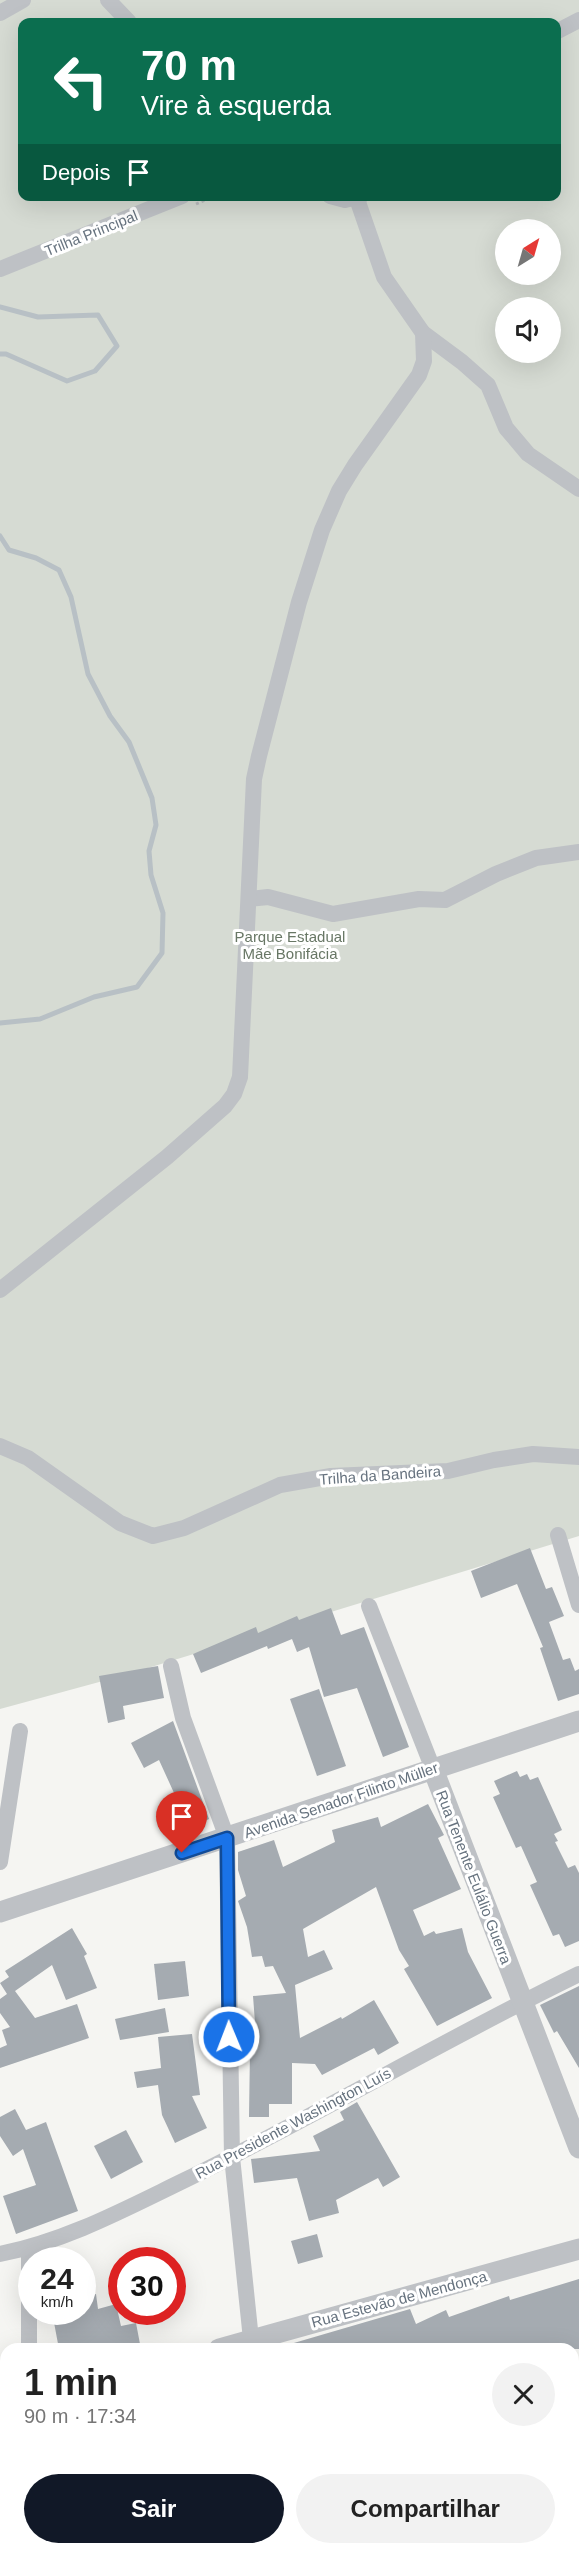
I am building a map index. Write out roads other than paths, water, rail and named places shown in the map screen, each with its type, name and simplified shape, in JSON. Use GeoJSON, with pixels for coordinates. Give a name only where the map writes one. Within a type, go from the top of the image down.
{"type":"FeatureCollection","features":[{"type":"Feature","properties":{"kind":"street"},"geometry":{"type":"LineString","coordinates":[[0,13],[23,0]]}},
{"type":"Feature","properties":{"kind":"street"},"geometry":{"type":"LineString","coordinates":[[108,0],[125,18]]}},
{"type":"Feature","properties":{"kind":"street"},"geometry":{"type":"LineString","coordinates":[[561,29],[579,20]]}},
{"type":"Feature","properties":{"kind":"street","name":"Trilha Principal"},"geometry":{"type":"LineString","coordinates":[[0,269],[170,201]]}},
{"type":"Feature","properties":{"kind":"street"},"geometry":{"type":"LineString","coordinates":[[360,201],[384,277],[423,333],[488,385],[506,428],[528,454],[579,489]]}},
{"type":"Feature","properties":{"kind":"street"},"geometry":{"type":"LineString","coordinates":[[0,1290],[167,1157],[225,1106],[234,1094],[240,1077],[254,779],[299,602],[322,530],[339,491],[419,375],[425,353],[423,333]]}},
{"type":"Feature","properties":{"kind":"street"},"geometry":{"type":"LineString","coordinates":[[249,899],[268,897],[333,914],[419,899],[446,900],[496,874],[536,858],[579,852]]}},
{"type":"Feature","properties":{"kind":"street","name":"Trilha da Bandeira"},"geometry":{"type":"LineString","coordinates":[[0,1446],[28,1458],[120,1523],[153,1536],[184,1528],[280,1485],[332,1476],[448,1471],[533,1454],[579,1457]]}},
{"type":"Feature","properties":{"kind":"street"},"geometry":{"type":"LineString","coordinates":[[558,1535],[579,1605]]}},
{"type":"Feature","properties":{"kind":"street","name":"Rua Tenente Eulálio Guerra"},"geometry":{"type":"LineString","coordinates":[[369,1606],[579,2148]]}},
{"type":"Feature","properties":{"kind":"street"},"geometry":{"type":"LineString","coordinates":[[171,1666],[183,1718],[227,1838],[232,2157],[250,2343]]}},
{"type":"Feature","properties":{"kind":"street","name":"Avenida Senador Filinto Müller"},"geometry":{"type":"LineString","coordinates":[[0,1912],[579,1721]]}},
{"type":"Feature","properties":{"kind":"street"},"geometry":{"type":"LineString","coordinates":[[0,1862],[20,1731]]}},
{"type":"Feature","properties":{"kind":"street","name":"Rua Presidente Washington Luís"},"geometry":{"type":"LineString","coordinates":[[32,2247],[93,2224],[232,2157],[522,2002],[579,1974]]}},
{"type":"Feature","properties":{"kind":"street","name":"Rua Estevão de Mendonça"},"geometry":{"type":"LineString","coordinates":[[253,2343],[579,2249]]}},
{"type":"Feature","properties":{"kind":"street","name":"Rua Presidente Washington Luís"},"geometry":{"type":"LineString","coordinates":[[0,2254],[18,2250]]}},
{"type":"Feature","properties":{"kind":"street"},"geometry":{"type":"LineString","coordinates":[[29,2325],[29,2343]]}},
{"type":"Feature","properties":{"kind":"waterway"},"geometry":{"type":"LineString","coordinates":[[0,307],[38,317],[98,315],[117,346],[95,371],[67,381],[6,354],[0,354]]}},
{"type":"Feature","properties":{"kind":"waterway"},"geometry":{"type":"LineString","coordinates":[[0,536],[9,550],[36,558],[59,570],[71,597],[88,674],[110,716],[129,742],[152,798],[156,825],[149,851],[151,875],[163,913],[162,953],[137,987],[94,997],[40,1019],[0,1023]]}},
{"type":"Feature","properties":{"kind":"park label","name":"Parque Estadual Mãe Bonifácia"},"geometry":{"type":"Point","coordinates":[290,944]}}]}
